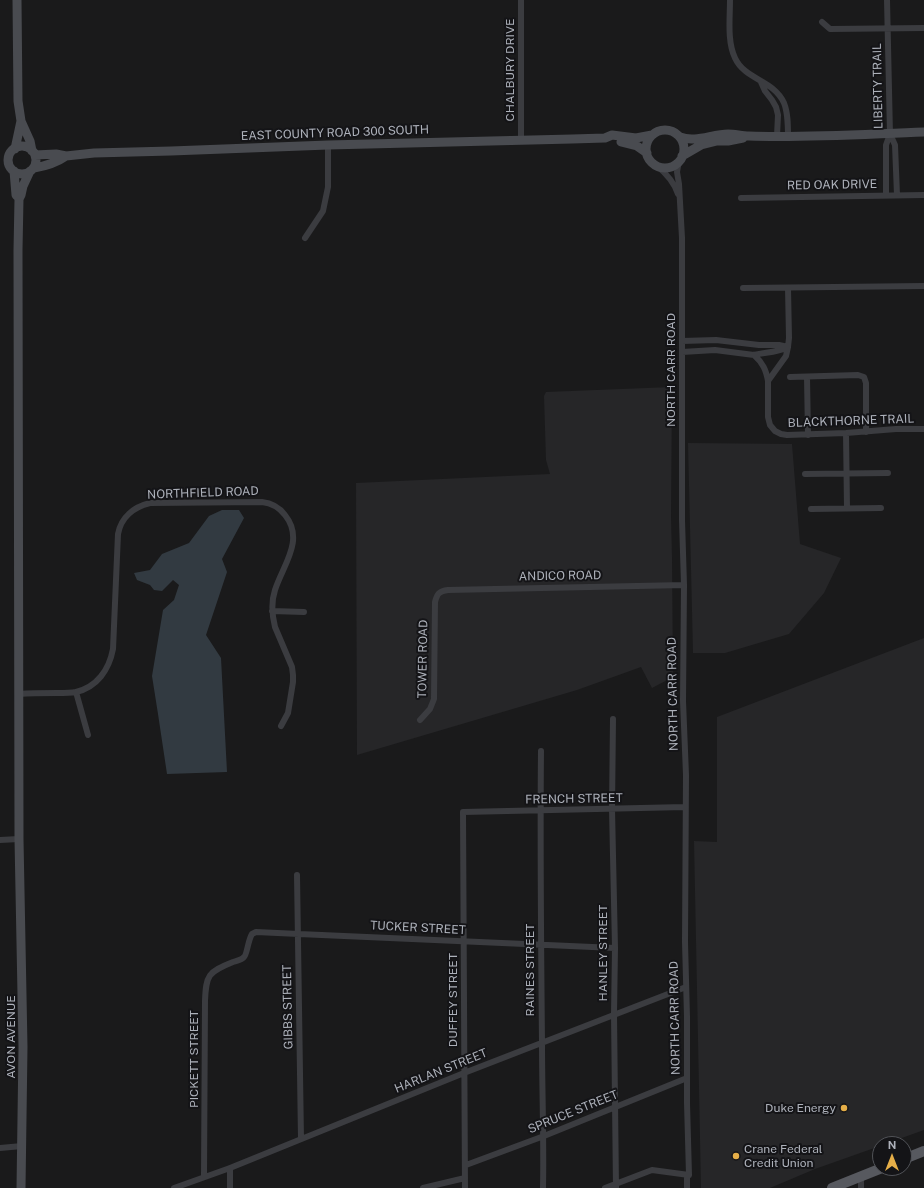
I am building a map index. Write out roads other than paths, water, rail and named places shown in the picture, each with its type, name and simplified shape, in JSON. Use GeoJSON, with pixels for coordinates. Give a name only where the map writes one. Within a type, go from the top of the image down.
{"type":"FeatureCollection","features":[{"type":"Feature","properties":{"kind":"main road"},"geometry":{"type":"LineString","coordinates":[[17,0],[18,101],[21,121],[36,159],[32,170],[22,186],[19,199]]}},
{"type":"Feature","properties":{"kind":"main road"},"geometry":{"type":"LineString","coordinates":[[19,199],[16,195],[9,160],[21,121]]}},
{"type":"Feature","properties":{"kind":"main road"},"geometry":{"type":"LineString","coordinates":[[748,136],[701,145],[669,167],[658,166],[649,158],[647,153],[647,146],[652,135],[662,130],[672,131],[680,137],[690,140],[728,134],[748,136],[788,136],[924,132]]}},
{"type":"Feature","properties":{"kind":"main road","name":"EAST COUNTY ROAD 300 SOUTH"},"geometry":{"type":"LineString","coordinates":[[33,153],[66,156],[94,153],[328,145],[605,138],[612,135],[636,138],[652,135]]}},
{"type":"Feature","properties":{"kind":"main road"},"geometry":{"type":"LineString","coordinates":[[680,137],[684,146],[681,159]]}},
{"type":"Feature","properties":{"kind":"main road","name":"EAST COUNTY ROAD 300 SOUTH"},"geometry":{"type":"LineString","coordinates":[[605,138],[610,141],[622,142],[637,146],[647,153]]}},
{"type":"Feature","properties":{"kind":"main road"},"geometry":{"type":"LineString","coordinates":[[0,155],[13,151],[19,147],[24,147],[33,153]]}},
{"type":"Feature","properties":{"kind":"main road","name":"EAST COUNTY ROAD 300 SOUTH"},"geometry":{"type":"LineString","coordinates":[[32,170],[58,162],[66,156]]}},
{"type":"Feature","properties":{"kind":"main road"},"geometry":{"type":"LineString","coordinates":[[0,166],[22,174],[32,170]]}},
{"type":"Feature","properties":{"kind":"main road","name":"AVON AVENUE"},"geometry":{"type":"LineString","coordinates":[[19,199],[19,839],[24,1048],[21,1188]]}},
{"type":"Feature","properties":{"kind":"main road"},"geometry":{"type":"LineString","coordinates":[[912,1156],[924,1151]]}},
{"type":"Feature","properties":{"kind":"main road"},"geometry":{"type":"LineString","coordinates":[[832,1188],[872,1172]]}},
{"type":"Feature","properties":{"kind":"street","name":"CHALBURY DRIVE"},"geometry":{"type":"LineString","coordinates":[[521,0],[521,140]]}},
{"type":"Feature","properties":{"kind":"street"},"geometry":{"type":"LineString","coordinates":[[730,0],[730,43],[734,57],[742,68],[760,82],[773,89],[783,101],[787,115],[788,136]]}},
{"type":"Feature","properties":{"kind":"street","name":"LIBERTY TRAIL"},"geometry":{"type":"LineString","coordinates":[[888,0],[890,134],[895,145],[897,195]]}},
{"type":"Feature","properties":{"kind":"street"},"geometry":{"type":"LineString","coordinates":[[822,22],[830,28],[924,28]]}},
{"type":"Feature","properties":{"kind":"street"},"geometry":{"type":"LineString","coordinates":[[760,82],[776,107],[778,115],[777,136]]}},
{"type":"Feature","properties":{"kind":"street"},"geometry":{"type":"LineString","coordinates":[[886,195],[886,145],[890,134]]}},
{"type":"Feature","properties":{"kind":"street"},"geometry":{"type":"LineString","coordinates":[[305,238],[323,211],[328,187],[328,145]]}},
{"type":"Feature","properties":{"kind":"street","name":"NORTH CARR ROAD"},"geometry":{"type":"LineString","coordinates":[[681,159],[677,172],[682,238],[682,520],[684,585],[683,701],[686,774],[686,987],[689,1175],[687,1177],[687,1188]]}},
{"type":"Feature","properties":{"kind":"street","name":"NORTH CARR ROAD"},"geometry":{"type":"LineString","coordinates":[[658,166],[676,187],[680,199]]}},
{"type":"Feature","properties":{"kind":"street","name":"RED OAK DRIVE"},"geometry":{"type":"LineString","coordinates":[[741,198],[924,195]]}},
{"type":"Feature","properties":{"kind":"street"},"geometry":{"type":"LineString","coordinates":[[743,288],[924,286]]}},
{"type":"Feature","properties":{"kind":"street"},"geometry":{"type":"LineString","coordinates":[[768,381],[786,356],[788,348],[790,338],[788,288]]}},
{"type":"Feature","properties":{"kind":"street"},"geometry":{"type":"LineString","coordinates":[[682,341],[716,340],[759,345],[779,344],[788,348]]}},
{"type":"Feature","properties":{"kind":"street"},"geometry":{"type":"LineString","coordinates":[[682,352],[715,350],[754,355],[780,351],[788,348]]}},
{"type":"Feature","properties":{"kind":"street","name":"BLACKTHORNE TRAIL"},"geometry":{"type":"LineString","coordinates":[[754,355],[763,364],[766,370],[768,381],[768,417],[770,425],[775,431],[781,434],[808,435],[896,429],[924,429]]}},
{"type":"Feature","properties":{"kind":"street"},"geometry":{"type":"LineString","coordinates":[[790,377],[858,375],[864,377],[866,383],[866,432]]}},
{"type":"Feature","properties":{"kind":"street"},"geometry":{"type":"LineString","coordinates":[[807,377],[808,435]]}},
{"type":"Feature","properties":{"kind":"street"},"geometry":{"type":"LineString","coordinates":[[846,433],[847,508]]}},
{"type":"Feature","properties":{"kind":"street"},"geometry":{"type":"LineString","coordinates":[[805,474],[888,473]]}},
{"type":"Feature","properties":{"kind":"street","name":"NORTHFIELD ROAD"},"geometry":{"type":"LineString","coordinates":[[19,694],[76,692],[88,687],[99,678],[106,669],[112,657],[113,650],[118,534],[124,519],[132,511],[141,506],[150,504],[255,501],[267,502],[280,509],[289,519],[294,538],[290,557],[275,590],[272,611],[275,627],[292,667],[293,675],[288,713],[281,726]]}},
{"type":"Feature","properties":{"kind":"street"},"geometry":{"type":"LineString","coordinates":[[811,509],[881,508]]}},
{"type":"Feature","properties":{"kind":"street","name":"ANDICO ROAD"},"geometry":{"type":"LineString","coordinates":[[438,594],[444,590],[684,585]]}},
{"type":"Feature","properties":{"kind":"street","name":"TOWER ROAD"},"geometry":{"type":"LineString","coordinates":[[420,720],[430,709],[434,699],[435,602],[438,594]]}},
{"type":"Feature","properties":{"kind":"street"},"geometry":{"type":"LineString","coordinates":[[272,611],[304,612]]}},
{"type":"Feature","properties":{"kind":"street"},"geometry":{"type":"LineString","coordinates":[[76,692],[88,735]]}},
{"type":"Feature","properties":{"kind":"street","name":"HANLEY STREET"},"geometry":{"type":"LineString","coordinates":[[613,719],[612,809],[615,948],[614,1014],[616,1186]]}},
{"type":"Feature","properties":{"kind":"street","name":"RAINES STREET"},"geometry":{"type":"LineString","coordinates":[[541,751],[540,811],[544,1136],[543,1188]]}},
{"type":"Feature","properties":{"kind":"street","name":"FRENCH STREET"},"geometry":{"type":"LineString","coordinates":[[463,812],[685,808]]}},
{"type":"Feature","properties":{"kind":"street","name":"DUFFEY STREET"},"geometry":{"type":"LineString","coordinates":[[463,812],[465,1188]]}},
{"type":"Feature","properties":{"kind":"street"},"geometry":{"type":"LineString","coordinates":[[0,840],[19,839]]}},
{"type":"Feature","properties":{"kind":"street","name":"GIBBS STREET"},"geometry":{"type":"LineString","coordinates":[[297,875],[301,1139]]}},
{"type":"Feature","properties":{"kind":"street","name":"TUCKER STREET"},"geometry":{"type":"LineString","coordinates":[[239,960],[246,956],[249,939],[252,934],[256,932],[615,948]]}},
{"type":"Feature","properties":{"kind":"street","name":"PICKETT STREET"},"geometry":{"type":"LineString","coordinates":[[204,1177],[206,989],[208,977],[212,972],[239,960]]}},
{"type":"Feature","properties":{"kind":"street","name":"HARLAN STREET"},"geometry":{"type":"LineString","coordinates":[[174,1188],[230,1168],[464,1073],[686,987]]}},
{"type":"Feature","properties":{"kind":"street","name":"SPRUCE STREET"},"geometry":{"type":"LineString","coordinates":[[466,1165],[544,1136],[687,1078]]}},
{"type":"Feature","properties":{"kind":"street"},"geometry":{"type":"LineString","coordinates":[[0,1148],[22,1146]]}},
{"type":"Feature","properties":{"kind":"street"},"geometry":{"type":"LineString","coordinates":[[230,1168],[230,1188]]}},
{"type":"Feature","properties":{"kind":"street"},"geometry":{"type":"LineString","coordinates":[[605,1188],[616,1186],[652,1170],[689,1175]]}},
{"type":"Feature","properties":{"kind":"street"},"geometry":{"type":"LineString","coordinates":[[861,1176],[861,1188]]}},
{"type":"Feature","properties":{"kind":"street"},"geometry":{"type":"LineString","coordinates":[[423,1188],[465,1178]]}},
{"type":"Feature","properties":{"kind":"place","name":"Duke Energy"},"geometry":{"type":"Point","coordinates":[844,1108]}},
{"type":"Feature","properties":{"kind":"place","name":"Crane Federal Credit Union"},"geometry":{"type":"Point","coordinates":[736,1156]}}]}
